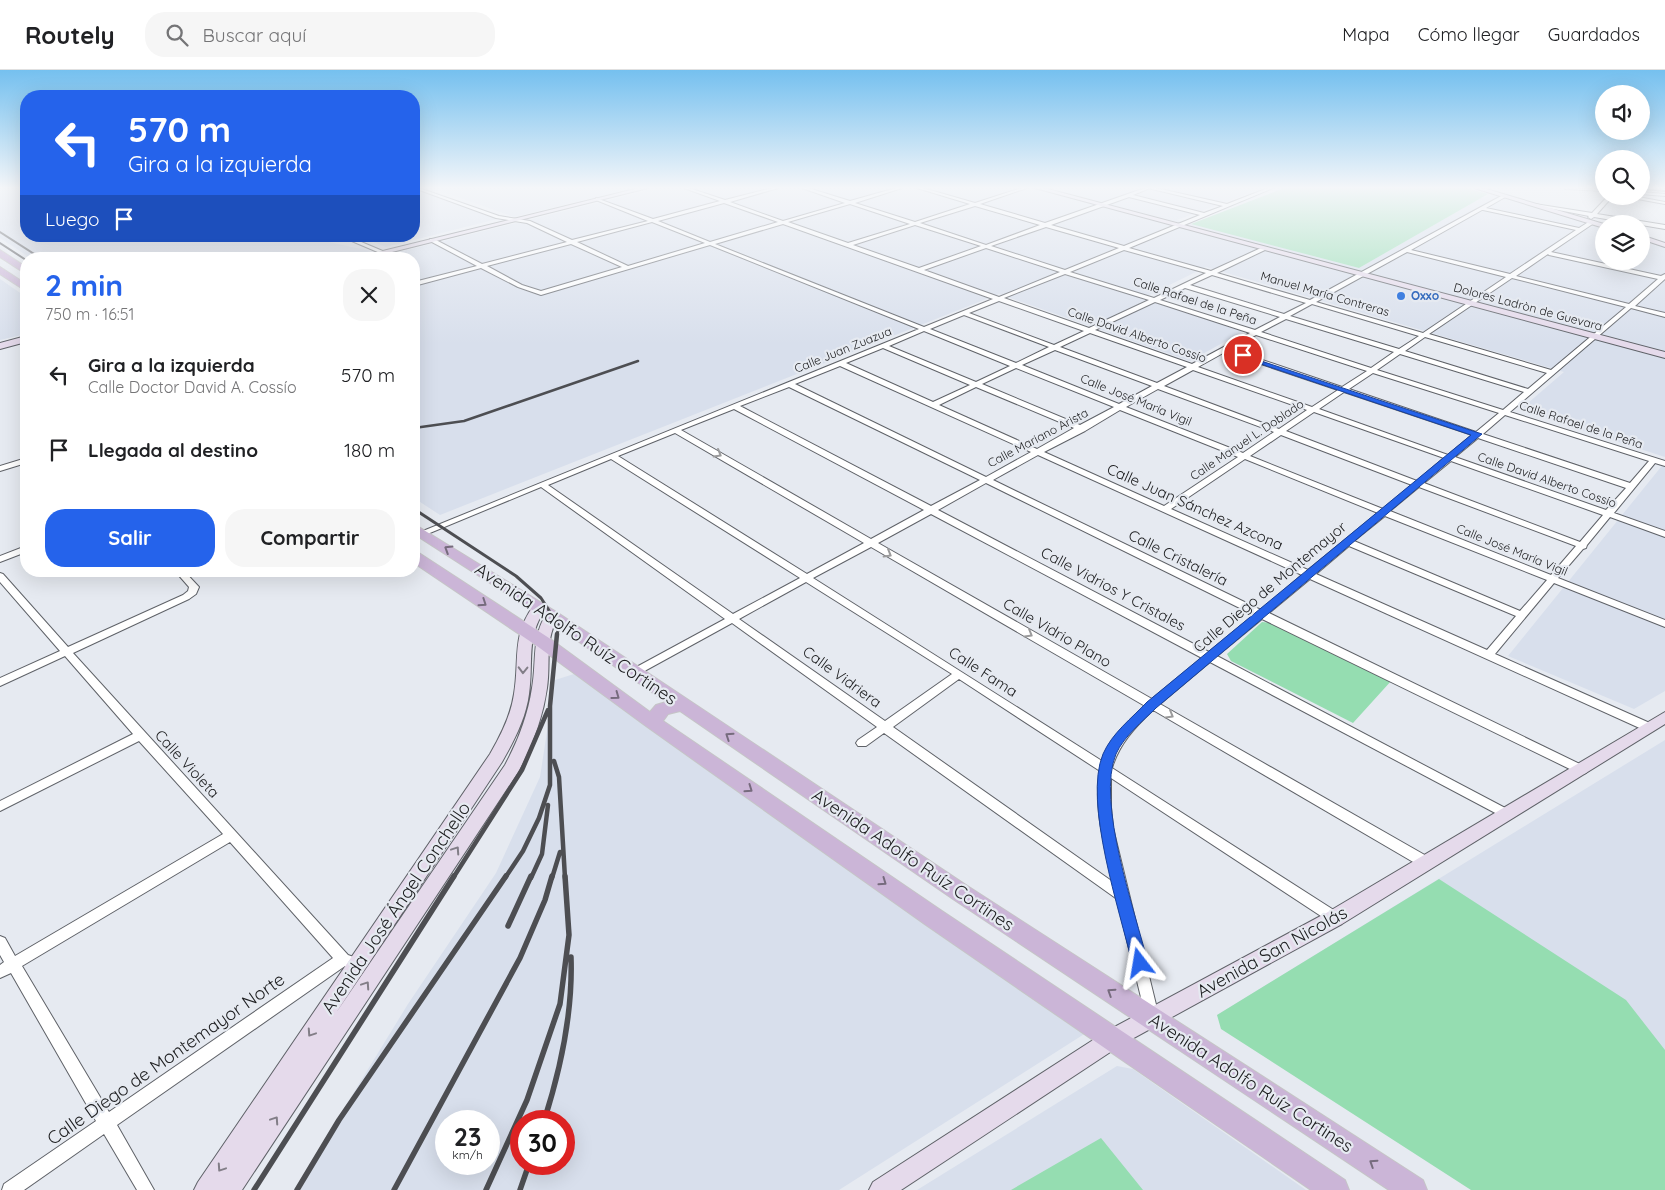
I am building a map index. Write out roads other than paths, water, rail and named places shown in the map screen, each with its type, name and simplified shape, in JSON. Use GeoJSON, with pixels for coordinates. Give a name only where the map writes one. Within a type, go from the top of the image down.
{"type":"FeatureCollection","features":[{"type":"Feature","properties":{"kind":"main road"},"geometry":{"type":"LineString","coordinates":[[0,253],[20,266]]}},
{"type":"Feature","properties":{"kind":"main road"},"geometry":{"type":"LineString","coordinates":[[0,270],[20,284]]}},
{"type":"Feature","properties":{"kind":"main road","name":"Avenida Adolfo Ruíz Cortines"},"geometry":{"type":"LineString","coordinates":[[420,531],[546,612],[681,705],[1413,1190]]}},
{"type":"Feature","properties":{"kind":"main road","name":"Avenida Adolfo Ruíz Cortines"},"geometry":{"type":"LineString","coordinates":[[420,560],[534,637],[652,722],[926,912],[1335,1190]]}},
{"type":"Feature","properties":{"kind":"main road"},"geometry":{"type":"LineString","coordinates":[[456,585],[473,581],[479,577],[481,569]]}},
{"type":"Feature","properties":{"kind":"main road"},"geometry":{"type":"LineString","coordinates":[[652,722],[662,709],[681,705]]}},
{"type":"Feature","properties":{"kind":"street"},"geometry":{"type":"LineString","coordinates":[[357,242],[382,252],[431,240]]}},
{"type":"Feature","properties":{"kind":"street"},"geometry":{"type":"LineString","coordinates":[[433,240],[535,293],[721,240]]}},
{"type":"Feature","properties":{"kind":"street"},"geometry":{"type":"LineString","coordinates":[[568,240],[628,268]]}},
{"type":"Feature","properties":{"kind":"street"},"geometry":{"type":"LineString","coordinates":[[420,282],[579,240]]}},
{"type":"Feature","properties":{"kind":"street","name":"Calle José María Vigil"},"geometry":{"type":"LineString","coordinates":[[700,240],[1122,406],[1665,624]]}},
{"type":"Feature","properties":{"kind":"street","name":"Calle David Alberto Cossío"},"geometry":{"type":"LineString","coordinates":[[834,240],[1665,534]]}},
{"type":"Feature","properties":{"kind":"street"},"geometry":{"type":"LineString","coordinates":[[848,245],[862,240]]}},
{"type":"Feature","properties":{"kind":"street","name":"Calle Rafael de la Peña"},"geometry":{"type":"LineString","coordinates":[[969,240],[1665,464]]}},
{"type":"Feature","properties":{"kind":"street"},"geometry":{"type":"LineString","coordinates":[[920,270],[1002,240]]}},
{"type":"Feature","properties":{"kind":"street","name":"Manuel María Contreras"},"geometry":{"type":"LineString","coordinates":[[1101,240],[1551,372]]}},
{"type":"Feature","properties":{"kind":"street","name":"Calle Juan Zuazua"},"geometry":{"type":"LineString","coordinates":[[420,529],[612,456],[1140,240]]}},
{"type":"Feature","properties":{"kind":"street","name":"Dolores Ladròn de Guevara"},"geometry":{"type":"LineString","coordinates":[[1235,240],[1665,355]]}},
{"type":"Feature","properties":{"kind":"street","name":"Calle Mariano Arista"},"geometry":{"type":"LineString","coordinates":[[635,672],[1159,387],[1424,240]]}},
{"type":"Feature","properties":{"kind":"street","name":"Calle Manuel L. Doblado"},"geometry":{"type":"LineString","coordinates":[[1164,510],[1567,240]]}},
{"type":"Feature","properties":{"kind":"street"},"geometry":{"type":"LineString","coordinates":[[1651,240],[1665,245]]}},
{"type":"Feature","properties":{"kind":"street"},"geometry":{"type":"LineString","coordinates":[[932,405],[1265,248]]}},
{"type":"Feature","properties":{"kind":"street"},"geometry":{"type":"LineString","coordinates":[[1406,250],[1665,315]]}},
{"type":"Feature","properties":{"kind":"street"},"geometry":{"type":"LineString","coordinates":[[1549,253],[1663,277]]}},
{"type":"Feature","properties":{"kind":"street","name":"Calle Diego de Montemayor"},"geometry":{"type":"LineString","coordinates":[[1152,1018],[1107,828],[1102,796],[1109,755],[1118,739],[1152,705],[1595,337],[1663,277]]}},
{"type":"Feature","properties":{"kind":"street"},"geometry":{"type":"LineString","coordinates":[[1186,286],[1528,391]]}},
{"type":"Feature","properties":{"kind":"street","name":"Calle José María Vigil"},"geometry":{"type":"LineString","coordinates":[[964,313],[1583,546]]}},
{"type":"Feature","properties":{"kind":"street"},"geometry":{"type":"LineString","coordinates":[[0,346],[20,341]]}},
{"type":"Feature","properties":{"kind":"street"},"geometry":{"type":"LineString","coordinates":[[884,346],[1082,429]]}},
{"type":"Feature","properties":{"kind":"street"},"geometry":{"type":"LineString","coordinates":[[1226,350],[1632,487]]}},
{"type":"Feature","properties":{"kind":"street","name":"Calle Juan Sánchez Azcona"},"geometry":{"type":"LineString","coordinates":[[840,363],[1648,727]]}},
{"type":"Feature","properties":{"kind":"street","name":"Calle Cristalería"},"geometry":{"type":"LineString","coordinates":[[789,384],[1582,770]]}},
{"type":"Feature","properties":{"kind":"street","name":"Calle Vidrios Y Cristales"},"geometry":{"type":"LineString","coordinates":[[734,406],[1505,813]]}},
{"type":"Feature","properties":{"kind":"street","name":"Calle Vidrio Plano"},"geometry":{"type":"LineString","coordinates":[[675,430],[1425,862]]}},
{"type":"Feature","properties":{"kind":"street","name":"Calle Fama"},"geometry":{"type":"LineString","coordinates":[[612,456],[959,674],[1335,918]]}},
{"type":"Feature","properties":{"kind":"street"},"geometry":{"type":"LineString","coordinates":[[1488,655],[1583,546],[1654,460]]}},
{"type":"Feature","properties":{"kind":"street"},"geometry":{"type":"LineString","coordinates":[[0,469],[20,462]]}},
{"type":"Feature","properties":{"kind":"street","name":"Calle Vidriera"},"geometry":{"type":"LineString","coordinates":[[542,484],[1123,896]]}},
{"type":"Feature","properties":{"kind":"street"},"geometry":{"type":"LineString","coordinates":[[1348,542],[1522,615]]}},
{"type":"Feature","properties":{"kind":"street"},"geometry":{"type":"LineString","coordinates":[[0,560],[20,552]]}},
{"type":"Feature","properties":{"kind":"street","name":"Calle Violeta"},"geometry":{"type":"LineString","coordinates":[[0,576],[140,735],[350,962]]}},
{"type":"Feature","properties":{"kind":"street"},"geometry":{"type":"LineString","coordinates":[[0,682],[190,594],[194,590],[193,583],[186,577]]}},
{"type":"Feature","properties":{"kind":"street","name":"Avenida José Ángel Conchello"},"geometry":{"type":"LineString","coordinates":[[206,1190],[350,962],[482,782],[504,743],[515,718],[534,637],[545,626],[546,612]]}},
{"type":"Feature","properties":{"kind":"street","name":"Avenida José Ángel Conchello"},"geometry":{"type":"LineString","coordinates":[[229,1190],[512,768],[522,747],[536,705],[540,686],[534,637]]}},
{"type":"Feature","properties":{"kind":"street"},"geometry":{"type":"LineString","coordinates":[[862,744],[959,674]]}},
{"type":"Feature","properties":{"kind":"street","name":"Avenida San Nicolás"},"geometry":{"type":"LineString","coordinates":[[881,1190],[1114,1038],[1335,918],[1505,813],[1582,770],[1665,717]]}},
{"type":"Feature","properties":{"kind":"street"},"geometry":{"type":"LineString","coordinates":[[0,806],[140,735]]}},
{"type":"Feature","properties":{"kind":"street"},"geometry":{"type":"LineString","coordinates":[[7,968],[232,835]]}},
{"type":"Feature","properties":{"kind":"street"},"geometry":{"type":"LineString","coordinates":[[0,942],[7,968],[107,1123],[146,1190]]}},
{"type":"Feature","properties":{"kind":"street","name":"Calle Diego de Montemayor Norte"},"geometry":{"type":"LineString","coordinates":[[10,1190],[107,1123],[350,962]]}},
{"type":"Feature","properties":{"kind":"railway"},"geometry":{"type":"LineString","coordinates":[[13,240],[31,252]]}},
{"type":"Feature","properties":{"kind":"railway"},"geometry":{"type":"LineString","coordinates":[[0,243],[20,256]]}},
{"type":"Feature","properties":{"kind":"railway"},"geometry":{"type":"LineString","coordinates":[[420,427],[464,421],[638,361]]}},
{"type":"Feature","properties":{"kind":"railway"},"geometry":{"type":"LineString","coordinates":[[420,513],[516,576],[541,598],[559,626],[557,635]]}},
{"type":"Feature","properties":{"kind":"railway"},"geometry":{"type":"LineString","coordinates":[[505,878],[523,851],[539,818],[550,785],[550,706],[557,634]]}},
{"type":"Feature","properties":{"kind":"railway"},"geometry":{"type":"LineString","coordinates":[[453,878],[522,770],[548,710]]}},
{"type":"Feature","properties":{"kind":"railway"},"geometry":{"type":"LineString","coordinates":[[554,761],[559,777],[565,878]]}},
{"type":"Feature","properties":{"kind":"railway"},"geometry":{"type":"LineString","coordinates":[[531,878],[542,854],[548,805]]}},
{"type":"Feature","properties":{"kind":"railway"},"geometry":{"type":"LineString","coordinates":[[552,878],[560,852]]}},
{"type":"Feature","properties":{"kind":"railway"},"geometry":{"type":"LineString","coordinates":[[254,1190],[454,876]]}},
{"type":"Feature","properties":{"kind":"railway"},"geometry":{"type":"LineString","coordinates":[[297,1190],[339,1120],[506,876]]}},
{"type":"Feature","properties":{"kind":"railway"},"geometry":{"type":"LineString","coordinates":[[508,926],[531,876]]}},
{"type":"Feature","properties":{"kind":"railway"},"geometry":{"type":"LineString","coordinates":[[394,1190],[520,958],[545,900],[552,876]]}},
{"type":"Feature","properties":{"kind":"railway"},"geometry":{"type":"LineString","coordinates":[[486,1190],[527,1100],[560,1004],[569,935],[565,876]]}},
{"type":"Feature","properties":{"kind":"railway"},"geometry":{"type":"LineString","coordinates":[[547,1110],[565,1040],[570,999],[571,957]]}},
{"type":"Feature","properties":{"kind":"railway"},"geometry":{"type":"LineString","coordinates":[[520,1190],[525,1175]]}},
{"type":"Feature","properties":{"kind":"place","name":"Oxxo"},"geometry":{"type":"Point","coordinates":[1401,296]}}]}
